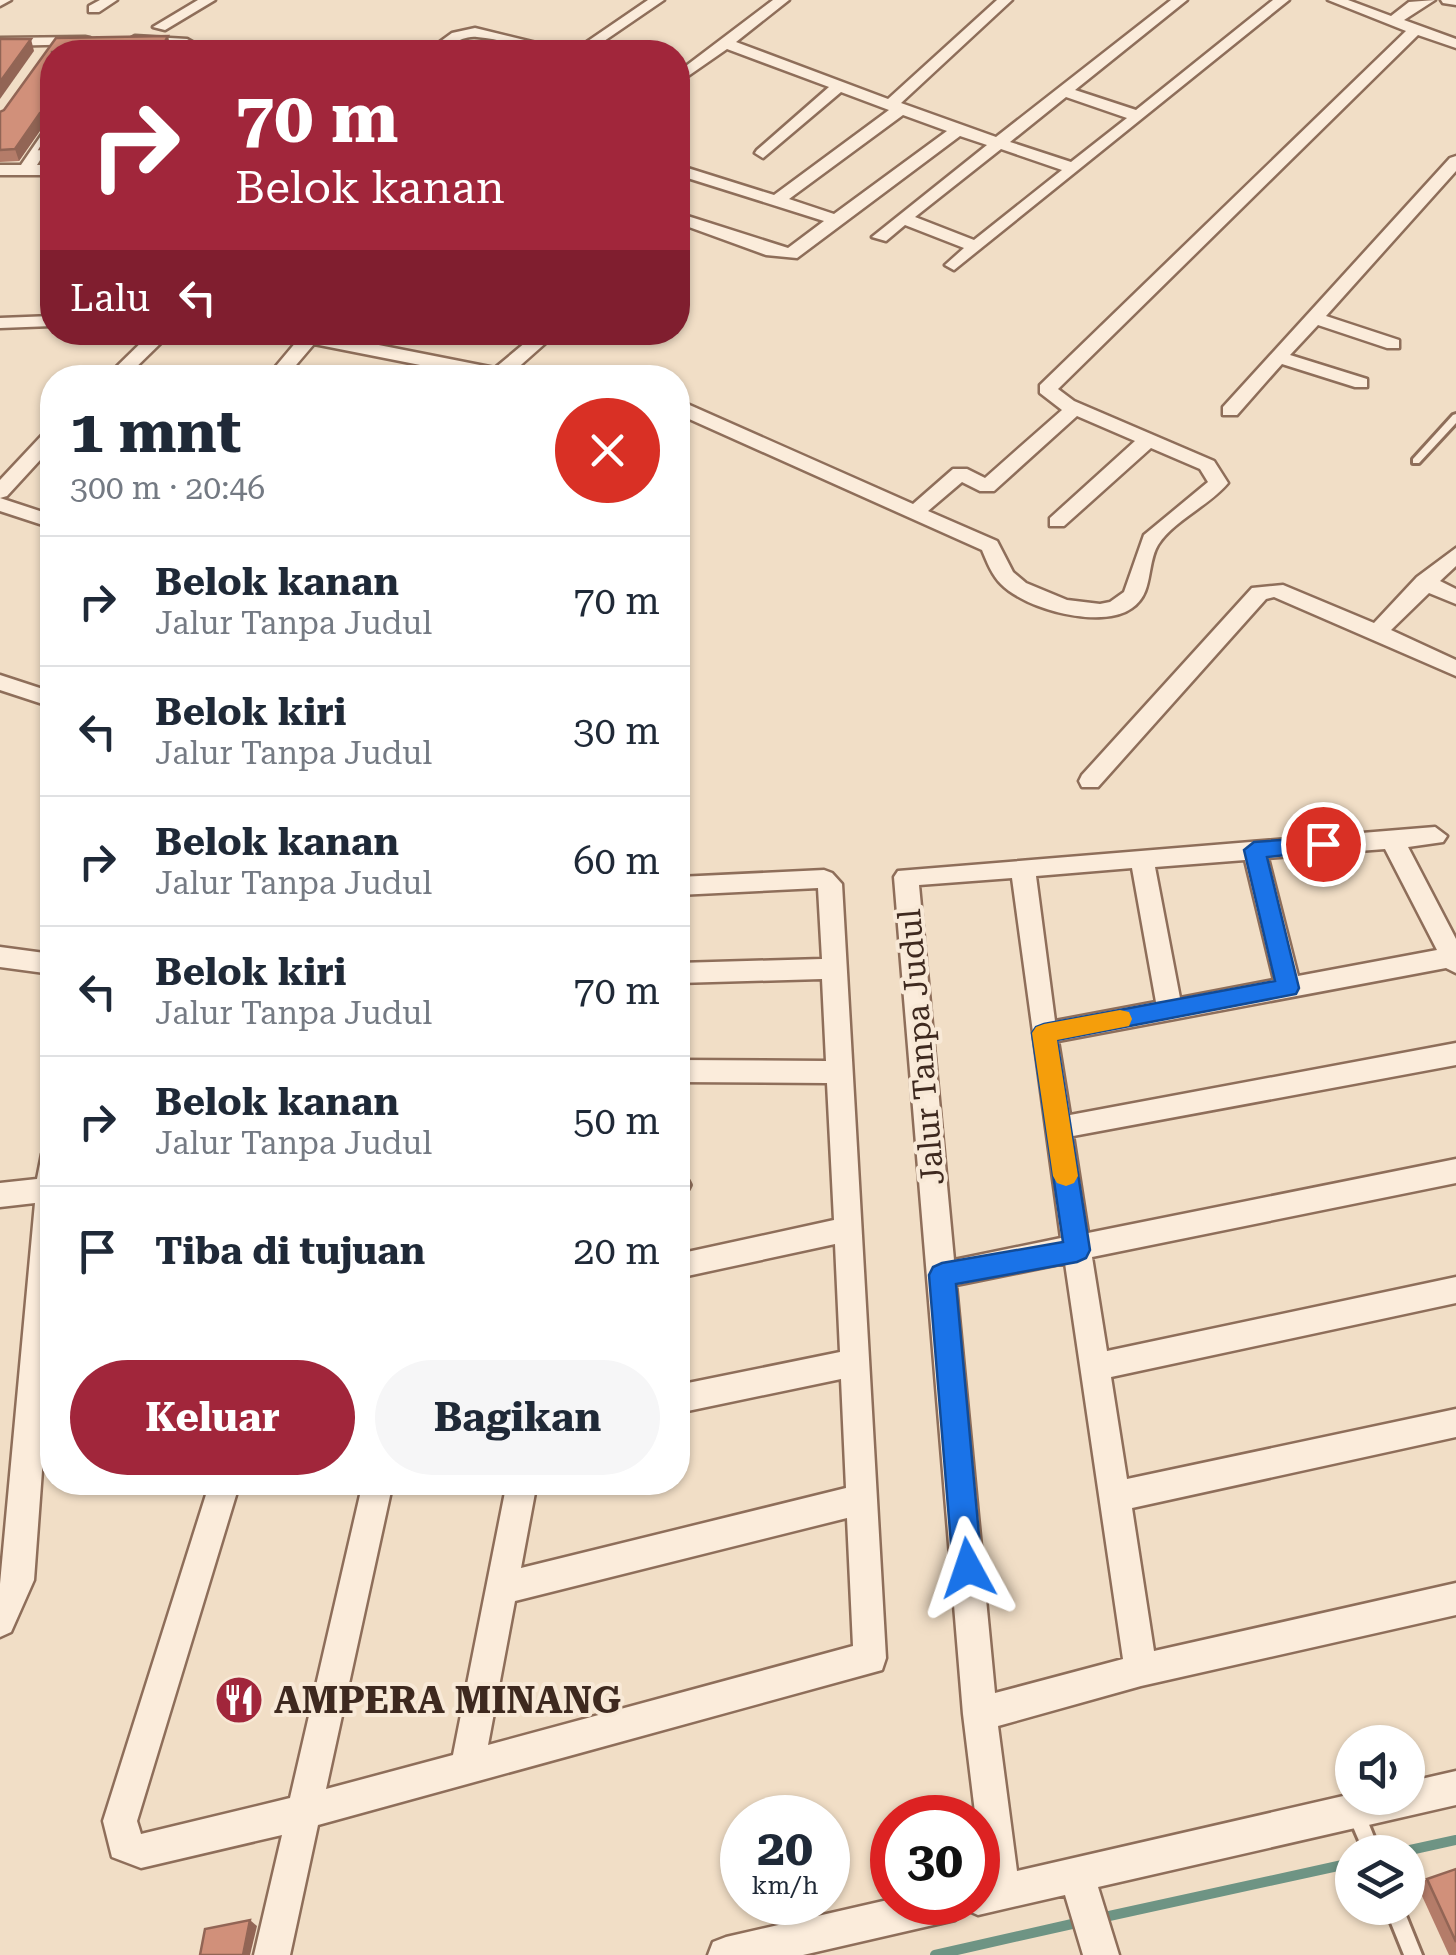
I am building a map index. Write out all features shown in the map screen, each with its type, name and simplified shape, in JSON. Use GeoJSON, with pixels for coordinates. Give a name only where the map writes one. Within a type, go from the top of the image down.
{"type":"FeatureCollection","features":[{"type":"Feature","properties":{"kind":"street"},"geometry":{"type":"LineString","coordinates":[[94,9],[110,0]]}},
{"type":"Feature","properties":{"kind":"street"},"geometry":{"type":"LineString","coordinates":[[160,27],[208,0]]}},
{"type":"Feature","properties":{"kind":"street"},"geometry":{"type":"LineString","coordinates":[[598,40],[657,0]]}},
{"type":"Feature","properties":{"kind":"street"},"geometry":{"type":"LineString","coordinates":[[690,70],[782,0]]}},
{"type":"Feature","properties":{"kind":"street"},"geometry":{"type":"LineString","coordinates":[[776,201],[898,105],[1004,0]]}},
{"type":"Feature","properties":{"kind":"street"},"geometry":{"type":"LineString","coordinates":[[880,238],[1180,0]]}},
{"type":"Feature","properties":{"kind":"street"},"geometry":{"type":"LineString","coordinates":[[954,266],[1282,0]]}},
{"type":"Feature","properties":{"kind":"street"},"geometry":{"type":"LineString","coordinates":[[1336,0],[1456,44]]}},
{"type":"Feature","properties":{"kind":"street"},"geometry":{"type":"LineString","coordinates":[[1392,22],[1414,5],[1428,0]]}},
{"type":"Feature","properties":{"kind":"street"},"geometry":{"type":"LineString","coordinates":[[1448,0],[1456,1]]}},
{"type":"Feature","properties":{"kind":"street"},"geometry":{"type":"LineString","coordinates":[[690,412],[990,546],[1013,584],[1083,612],[1104,612],[1126,602],[1145,568],[1143,552],[1151,540],[1218,484],[1207,465],[1076,408],[1047,388],[1415,30]]}},
{"type":"Feature","properties":{"kind":"street"},"geometry":{"type":"LineString","coordinates":[[451,40],[474,32],[507,40]]}},
{"type":"Feature","properties":{"kind":"street"},"geometry":{"type":"LineString","coordinates":[[0,42],[40,42]]}},
{"type":"Feature","properties":{"kind":"street"},"geometry":{"type":"LineString","coordinates":[[724,43],[958,130],[1074,168]]}},
{"type":"Feature","properties":{"kind":"street"},"geometry":{"type":"LineString","coordinates":[[763,153],[840,85]]}},
{"type":"Feature","properties":{"kind":"street"},"geometry":{"type":"LineString","coordinates":[[1066,92],[1137,116]]}},
{"type":"Feature","properties":{"kind":"street"},"geometry":{"type":"LineString","coordinates":[[690,224],[783,254],[799,250],[958,130]]}},
{"type":"Feature","properties":{"kind":"street"},"geometry":{"type":"LineString","coordinates":[[26,169],[40,148]]}},
{"type":"Feature","properties":{"kind":"street"},"geometry":{"type":"LineString","coordinates":[[1230,411],[1456,161]]}},
{"type":"Feature","properties":{"kind":"street"},"geometry":{"type":"LineString","coordinates":[[0,170],[40,170]]}},
{"type":"Feature","properties":{"kind":"street"},"geometry":{"type":"LineString","coordinates":[[690,174],[837,220]]}},
{"type":"Feature","properties":{"kind":"street"},"geometry":{"type":"LineString","coordinates":[[904,219],[976,247]]}},
{"type":"Feature","properties":{"kind":"street"},"geometry":{"type":"LineString","coordinates":[[1315,318],[1393,344]]}},
{"type":"Feature","properties":{"kind":"street"},"geometry":{"type":"LineString","coordinates":[[0,323],[40,321]]}},
{"type":"Feature","properties":{"kind":"street"},"geometry":{"type":"LineString","coordinates":[[128,365],[149,345]]}},
{"type":"Feature","properties":{"kind":"street"},"geometry":{"type":"LineString","coordinates":[[286,365],[304,345]]}},
{"type":"Feature","properties":{"kind":"street"},"geometry":{"type":"LineString","coordinates":[[336,345],[411,365]]}},
{"type":"Feature","properties":{"kind":"street"},"geometry":{"type":"LineString","coordinates":[[518,365],[537,345]]}},
{"type":"Feature","properties":{"kind":"street"},"geometry":{"type":"LineString","coordinates":[[1280,358],[1360,383]]}},
{"type":"Feature","properties":{"kind":"street"},"geometry":{"type":"LineString","coordinates":[[913,514],[960,473],[987,487],[1076,408]]}},
{"type":"Feature","properties":{"kind":"street"},"geometry":{"type":"LineString","coordinates":[[1057,522],[1148,440]]}},
{"type":"Feature","properties":{"kind":"street"},"geometry":{"type":"LineString","coordinates":[[0,492],[40,449]]}},
{"type":"Feature","properties":{"kind":"street"},"geometry":{"type":"LineString","coordinates":[[0,464],[25,465]]}},
{"type":"Feature","properties":{"kind":"street"},"geometry":{"type":"LineString","coordinates":[[0,504],[40,518]]}},
{"type":"Feature","properties":{"kind":"street"},"geometry":{"type":"LineString","coordinates":[[1376,632],[1456,554]]}},
{"type":"Feature","properties":{"kind":"street"},"geometry":{"type":"LineString","coordinates":[[1424,582],[1456,596]]}},
{"type":"Feature","properties":{"kind":"street"},"geometry":{"type":"LineString","coordinates":[[1090,780],[1258,593],[1276,590],[1456,670]]}},
{"type":"Feature","properties":{"kind":"street"},"geometry":{"type":"LineString","coordinates":[[0,682],[40,696]]}},
{"type":"Feature","properties":{"kind":"street","name":"Jalur Tanpa Judul"},"geometry":{"type":"LineString","coordinates":[[984,1795],[906,878],[1435,836]]}},
{"type":"Feature","properties":{"kind":"street"},"geometry":{"type":"LineString","coordinates":[[1044,1033],[1454,960],[1392,840]]}},
{"type":"Feature","properties":{"kind":"street"},"geometry":{"type":"LineString","coordinates":[[1254,850],[1288,988]]}},
{"type":"Feature","properties":{"kind":"street"},"geometry":{"type":"LineString","coordinates":[[1142,859],[1170,1010]]}},
{"type":"Feature","properties":{"kind":"street"},"geometry":{"type":"LineString","coordinates":[[1023,870],[1058,1128],[1142,1670]]}},
{"type":"Feature","properties":{"kind":"street"},"geometry":{"type":"LineString","coordinates":[[221,1495],[120,1821],[124,1845],[141,1850],[301,1813],[870,1658],[827,880],[690,886]]}},
{"type":"Feature","properties":{"kind":"street"},"geometry":{"type":"LineString","coordinates":[[0,957],[40,962]]}},
{"type":"Feature","properties":{"kind":"street"},"geometry":{"type":"LineString","coordinates":[[690,972],[832,968]]}},
{"type":"Feature","properties":{"kind":"street"},"geometry":{"type":"LineString","coordinates":[[1058,1128],[1456,1054]]}},
{"type":"Feature","properties":{"kind":"street"},"geometry":{"type":"LineString","coordinates":[[690,1071],[838,1072]]}},
{"type":"Feature","properties":{"kind":"street"},"geometry":{"type":"LineString","coordinates":[[942,1275],[1456,1171]]}},
{"type":"Feature","properties":{"kind":"street"},"geometry":{"type":"LineString","coordinates":[[0,1195],[40,1180]]}},
{"type":"Feature","properties":{"kind":"street"},"geometry":{"type":"LineString","coordinates":[[690,1263],[847,1228]]}},
{"type":"Feature","properties":{"kind":"street"},"geometry":{"type":"LineString","coordinates":[[1094,1367],[1456,1290]]}},
{"type":"Feature","properties":{"kind":"street"},"geometry":{"type":"LineString","coordinates":[[0,1621],[18,1580],[40,1311]]}},
{"type":"Feature","properties":{"kind":"street"},"geometry":{"type":"LineString","coordinates":[[690,1396],[855,1362]]}},
{"type":"Feature","properties":{"kind":"street"},"geometry":{"type":"LineString","coordinates":[[1114,1497],[1456,1423]]}},
{"type":"Feature","properties":{"kind":"street"},"geometry":{"type":"LineString","coordinates":[[272,1955],[375,1495]]}},
{"type":"Feature","properties":{"kind":"street"},"geometry":{"type":"LineString","coordinates":[[467,1768],[519,1495]]}},
{"type":"Feature","properties":{"kind":"street"},"geometry":{"type":"LineString","coordinates":[[500,1588],[862,1498]]}},
{"type":"Feature","properties":{"kind":"street"},"geometry":{"type":"LineString","coordinates":[[980,1714],[1142,1670],[1456,1600]]}},
{"type":"Feature","properties":{"kind":"street"},"geometry":{"type":"LineString","coordinates":[[1425,1795],[1456,1788]]}},
{"type":"Feature","properties":{"kind":"street"},"geometry":{"type":"LineString","coordinates":[[1000,1892],[1339,1815]]}},
{"type":"Feature","properties":{"kind":"street"},"geometry":{"type":"LineString","coordinates":[[1077,1875],[1101,1955]]}},
{"type":"Feature","properties":{"kind":"street"},"geometry":{"type":"LineString","coordinates":[[726,1955],[870,1922]]}},
{"type":"Feature","properties":{"kind":"lane"},"geometry":{"type":"LineString","coordinates":[[1416,461],[1456,417]]}},
{"type":"Feature","properties":{"kind":"lane"},"geometry":{"type":"LineString","coordinates":[[1401,1925],[1414,1955]]}},
{"type":"Feature","properties":{"kind":"building"},"geometry":{"type":"Polygon","coordinates":[[[168,36],[166,40],[55,40],[56,38],[168,36]]]}},
{"type":"Feature","properties":{"kind":"building"},"geometry":{"type":"Polygon","coordinates":[[[0,39],[31,39],[0,82],[0,39]]]}},
{"type":"Feature","properties":{"kind":"building"},"geometry":{"type":"Polygon","coordinates":[[[40,60],[40,113],[15,149],[0,150],[0,112],[40,60]]]}},
{"type":"Feature","properties":{"kind":"building"},"geometry":{"type":"Polygon","coordinates":[[[1456,1869],[1456,1942],[1427,1879],[1456,1869]]]}},
{"type":"Feature","properties":{"kind":"building"},"geometry":{"type":"Polygon","coordinates":[[[250,1920],[243,1955],[200,1955],[205,1929],[250,1920]]]}},
{"type":"Feature","properties":{"kind":"waterway"},"geometry":{"type":"LineString","coordinates":[[1425,1847],[1456,1840]]}},
{"type":"Feature","properties":{"kind":"waterway"},"geometry":{"type":"LineString","coordinates":[[1100,1918],[1335,1867]]}},
{"type":"Feature","properties":{"kind":"waterway"},"geometry":{"type":"LineString","coordinates":[[935,1955],[1081,1922]]}},
{"type":"Feature","properties":{"kind":"slow traffic"},"geometry":{"type":"LineString","coordinates":[[1066,1176],[1044,1033],[1120,1019]]}},
{"type":"Feature","properties":{"kind":"place","name":"AMPERA MINANG"},"geometry":{"type":"Point","coordinates":[239,1700]}},
{"type":"Feature","properties":{"kind":"route"},"geometry":{"type":"LineString","coordinates":[[968,1568],[942,1275],[1077,1250],[1044,1033],[1288,988],[1254,850],[1323,844]]}}]}
